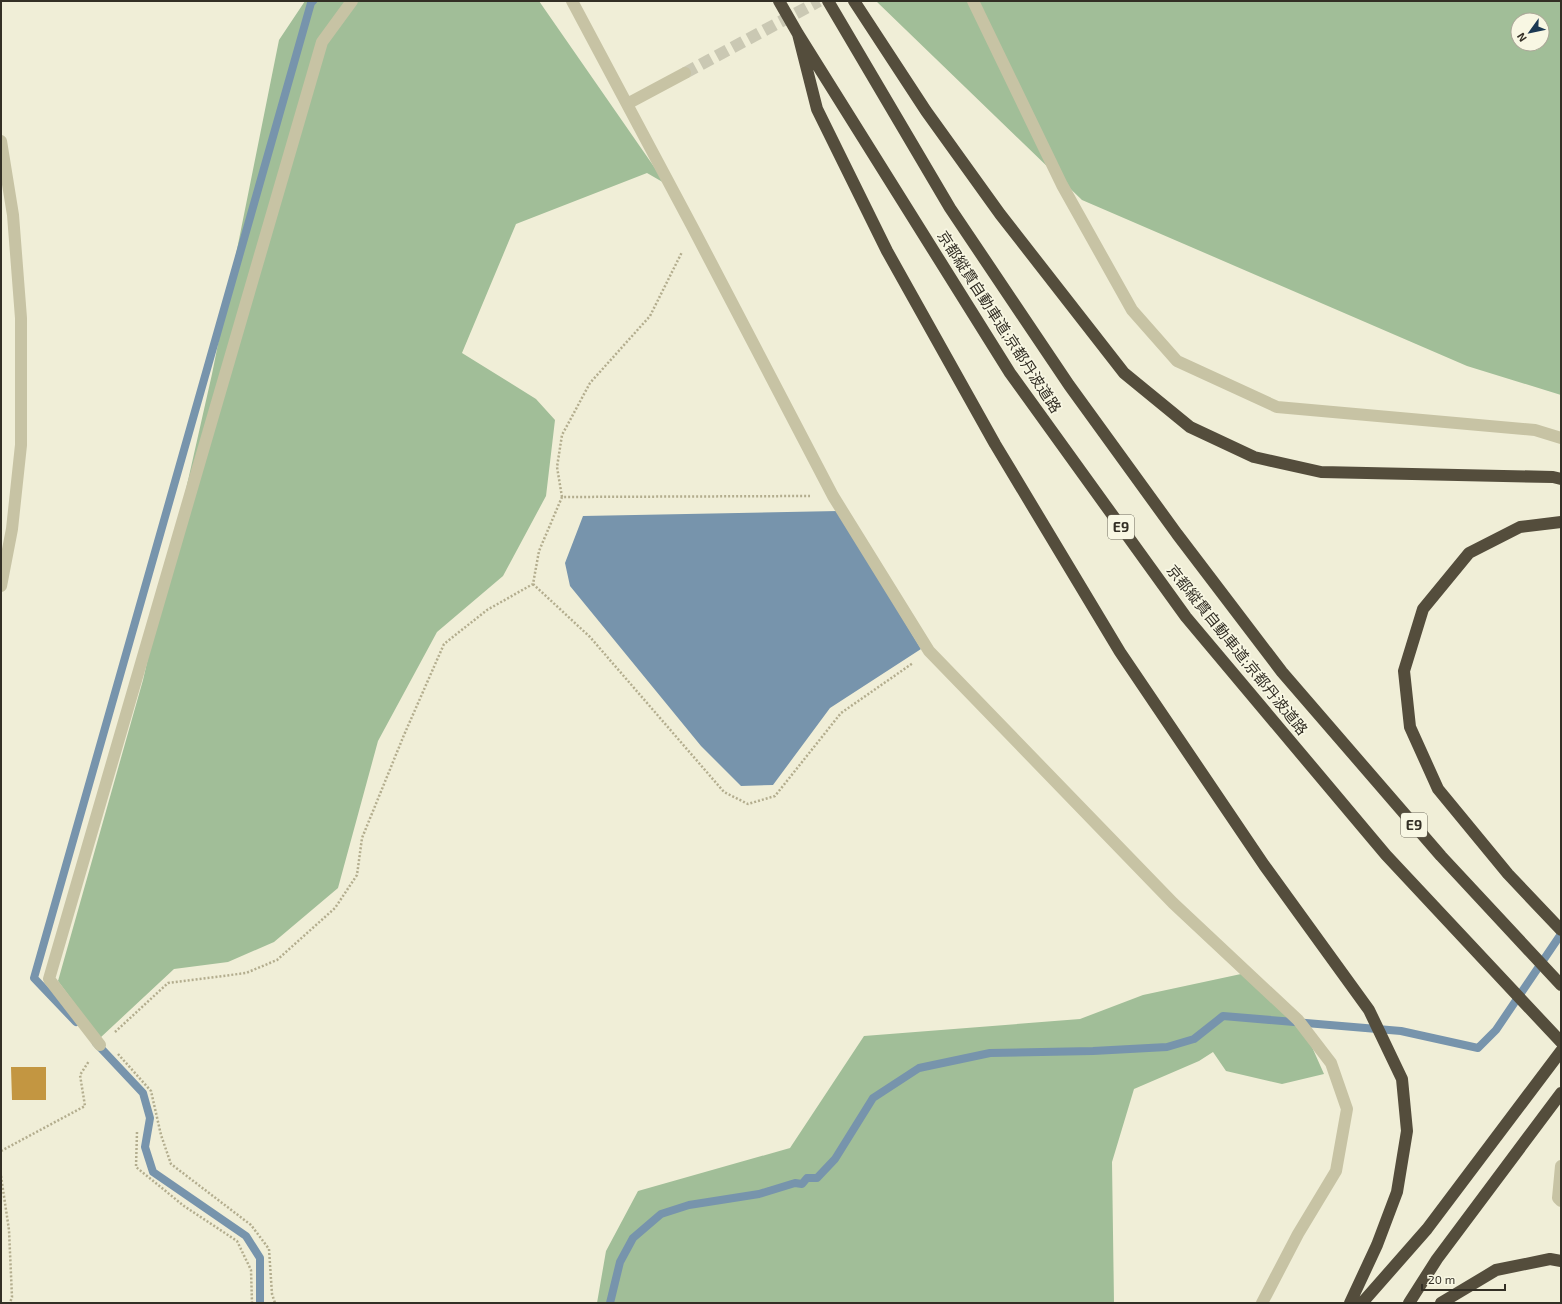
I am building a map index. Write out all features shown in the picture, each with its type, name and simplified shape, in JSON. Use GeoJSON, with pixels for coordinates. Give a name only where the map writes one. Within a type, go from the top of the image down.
{"type":"FeatureCollection","features":[{"type":"Feature","properties":{"kind":"highway","name":"京都縦貫自動車道;京都丹波道路"},"geometry":{"type":"LineString","coordinates":[[780,1],[798,34],[1010,373],[1186,617],[1386,855],[1561,1042]]}},
{"type":"Feature","properties":{"kind":"highway","name":"京都縦貫自動車道;京都丹波道路"},"geometry":{"type":"LineString","coordinates":[[828,1],[950,208],[1069,385],[1177,534],[1282,672],[1442,856],[1561,985]]}},
{"type":"Feature","properties":{"kind":"highway"},"geometry":{"type":"LineString","coordinates":[[854,1],[926,111],[1000,214],[1124,373],[1190,427],[1254,457],[1321,472],[1553,477],[1561,479]]}},
{"type":"Feature","properties":{"kind":"highway"},"geometry":{"type":"LineString","coordinates":[[798,34],[817,108],[887,251],[995,444],[1120,652],[1264,865],[1369,1010],[1402,1079],[1407,1132],[1397,1192],[1377,1245],[1350,1303]]}},
{"type":"Feature","properties":{"kind":"highway"},"geometry":{"type":"LineString","coordinates":[[1561,522],[1520,527],[1469,553],[1424,609],[1404,671],[1410,727],[1438,789],[1508,874],[1561,930]]}},
{"type":"Feature","properties":{"kind":"highway"},"geometry":{"type":"LineString","coordinates":[[1362,1303],[1427,1229],[1561,1051]]}},
{"type":"Feature","properties":{"kind":"highway"},"geometry":{"type":"LineString","coordinates":[[1409,1303],[1437,1259],[1561,1093]]}},
{"type":"Feature","properties":{"kind":"highway"},"geometry":{"type":"LineString","coordinates":[[1441,1303],[1496,1270],[1550,1259],[1561,1261]]}},
{"type":"Feature","properties":{"kind":"street"},"geometry":{"type":"LineString","coordinates":[[102,1043],[49,979],[322,42],[352,1]]}},
{"type":"Feature","properties":{"kind":"street"},"geometry":{"type":"LineString","coordinates":[[572,1],[833,496],[929,652],[1173,903],[1298,1020],[1331,1063],[1347,1108],[1336,1171],[1298,1234],[1262,1303]]}},
{"type":"Feature","properties":{"kind":"street"},"geometry":{"type":"LineString","coordinates":[[974,1],[1062,185],[1132,310],[1177,361],[1277,407],[1535,430],[1561,438]]}},
{"type":"Feature","properties":{"kind":"street"},"geometry":{"type":"LineString","coordinates":[[627,104],[685,73]]}},
{"type":"Feature","properties":{"kind":"street"},"geometry":{"type":"LineString","coordinates":[[1,141],[12,215],[20,302],[21,445],[12,529],[1,586]]}},
{"type":"Feature","properties":{"kind":"street"},"geometry":{"type":"LineString","coordinates":[[1561,1166],[1558,1198],[1561,1201]]}},
{"type":"Feature","properties":{"kind":"path"},"geometry":{"type":"LineString","coordinates":[[533,584],[539,551],[562,497],[557,467],[562,435],[590,383],[650,316],[693,228]]}},
{"type":"Feature","properties":{"kind":"path"},"geometry":{"type":"LineString","coordinates":[[562,497],[833,496]]}},
{"type":"Feature","properties":{"kind":"path"},"geometry":{"type":"LineString","coordinates":[[1,1151],[85,1106],[80,1075],[102,1043],[168,983],[246,973],[277,960],[335,908],[358,875],[362,838],[404,735],[444,644],[487,610],[533,584]]}},
{"type":"Feature","properties":{"kind":"path"},"geometry":{"type":"LineString","coordinates":[[533,584],[590,637],[724,792],[748,804],[775,796],[841,713],[929,652]]}},
{"type":"Feature","properties":{"kind":"path"},"geometry":{"type":"LineString","coordinates":[[102,1043],[151,1091],[161,1135],[171,1164],[251,1225],[269,1249],[272,1294],[276,1303]]}},
{"type":"Feature","properties":{"kind":"path"},"geometry":{"type":"LineString","coordinates":[[137,1132],[136,1167],[184,1206],[238,1241],[251,1270],[252,1303]]}},
{"type":"Feature","properties":{"kind":"path"},"geometry":{"type":"LineString","coordinates":[[1,1176],[9,1230],[12,1298],[10,1303]]}},
{"type":"Feature","properties":{"kind":"green space"},"geometry":{"type":"Polygon","coordinates":[[[305,1],[539,1],[666,184],[647,173],[516,224],[462,353],[536,399],[555,420],[546,496],[503,576],[437,632],[378,741],[338,888],[274,942],[228,962],[174,969],[100,1038],[58,981],[143,680],[212,374],[279,40],[305,1]]]}},
{"type":"Feature","properties":{"kind":"green space"},"geometry":{"type":"Polygon","coordinates":[[[876,1],[1561,1],[1561,395],[1467,366],[1082,200],[876,1]]]}},
{"type":"Feature","properties":{"kind":"green space"},"geometry":{"type":"Polygon","coordinates":[[[1241,974],[1289,1007],[1312,1047],[1324,1074],[1282,1084],[1226,1071],[1213,1052],[1199,1061],[1134,1089],[1112,1162],[1114,1303],[597,1303],[606,1251],[638,1191],[790,1148],[864,1036],[1080,1019],[1143,995],[1241,974]]]}},
{"type":"Feature","properties":{"kind":"water"},"geometry":{"type":"Polygon","coordinates":[[[838,511],[921,649],[830,708],[773,785],[741,786],[701,746],[570,586],[565,563],[583,516],[838,511]]]}},
{"type":"Feature","properties":{"kind":"building"},"geometry":{"type":"Polygon","coordinates":[[[11,1067],[46,1067],[46,1100],[12,1100],[11,1067]]]}},
{"type":"Feature","properties":{"kind":"waterway"},"geometry":{"type":"LineString","coordinates":[[76,1022],[34,978],[311,3],[313,1]]}},
{"type":"Feature","properties":{"kind":"waterway"},"geometry":{"type":"LineString","coordinates":[[610,1303],[620,1262],[633,1238],[661,1214],[689,1205],[759,1194],[795,1183],[802,1184],[807,1178],[817,1178],[835,1159],[873,1098],[919,1068],[990,1053],[1093,1051],[1167,1047],[1194,1039],[1223,1016],[1401,1031],[1478,1048],[1496,1030],[1561,934]]}},
{"type":"Feature","properties":{"kind":"waterway"},"geometry":{"type":"LineString","coordinates":[[96,1043],[143,1093],[150,1118],[145,1147],[153,1172],[246,1236],[260,1258],[260,1303]]}},
{"type":"Feature","properties":{"kind":"tunnel"},"geometry":{"type":"LineString","coordinates":[[685,73],[819,1]]}}]}
